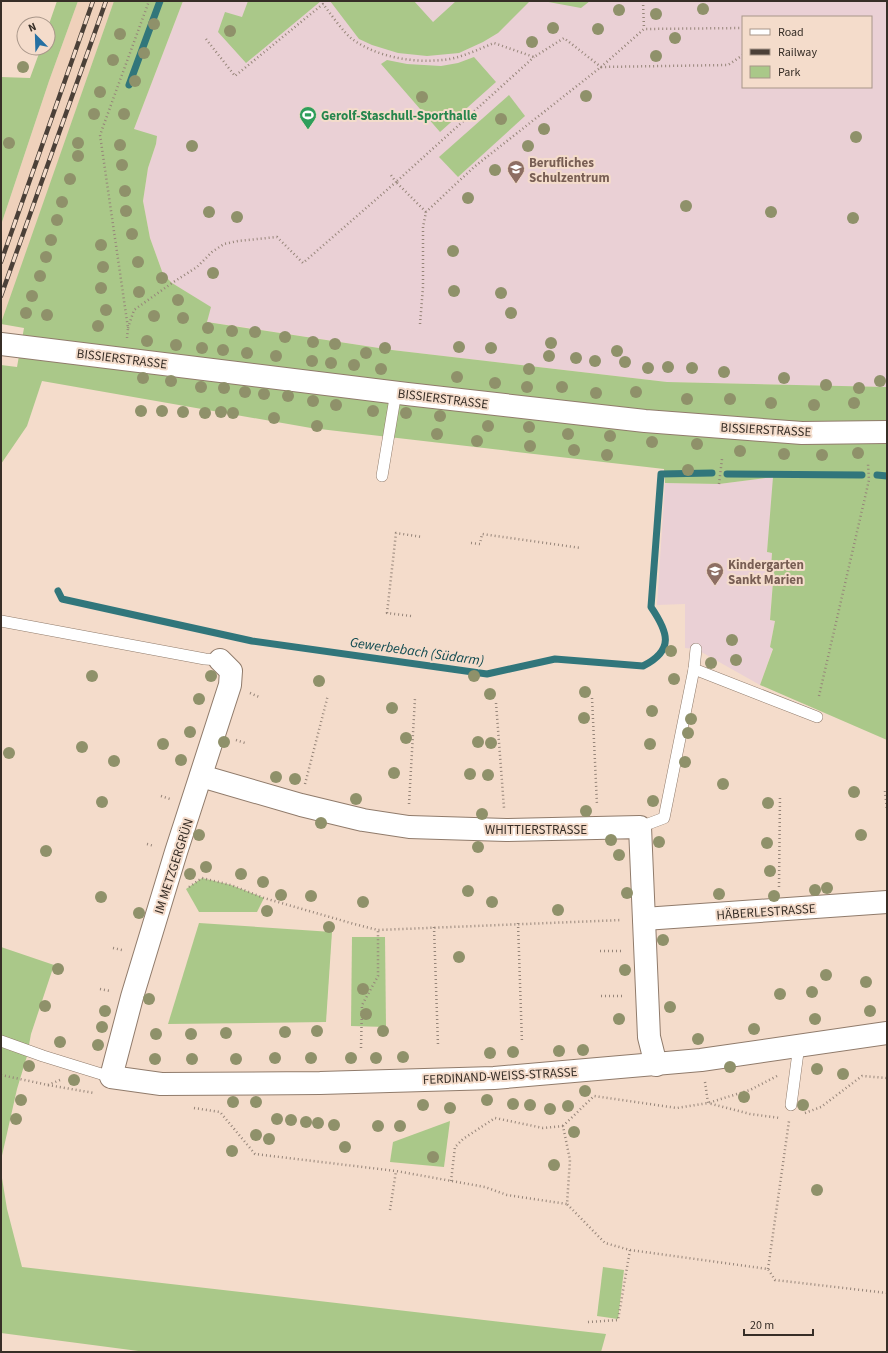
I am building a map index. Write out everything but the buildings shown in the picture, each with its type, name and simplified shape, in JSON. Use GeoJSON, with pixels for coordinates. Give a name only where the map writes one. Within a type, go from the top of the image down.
{"type":"FeatureCollection","features":[{"type":"Feature","properties":{"kind":"street","name":"BISSIERSTRASSE"},"geometry":{"type":"LineString","coordinates":[[11,345],[645,421],[802,433],[887,432]]}},
{"type":"Feature","properties":{"kind":"street","name":"IM METZGERGRÜN"},"geometry":{"type":"LineString","coordinates":[[111,1076],[132,997],[164,891],[230,685],[231,671],[220,660]]}},
{"type":"Feature","properties":{"kind":"street","name":"WHITTIERSTRASSE"},"geometry":{"type":"LineString","coordinates":[[201,776],[301,805],[363,820],[409,827],[506,830],[640,827]]}},
{"type":"Feature","properties":{"kind":"street"},"geometry":{"type":"LineString","coordinates":[[640,827],[649,1037],[656,1065]]}},
{"type":"Feature","properties":{"kind":"street","name":"HÄBERLESTRASSE"},"geometry":{"type":"LineString","coordinates":[[644,919],[887,902]]}},
{"type":"Feature","properties":{"kind":"street","name":"FERDINAND-WEISS-STRASSE"},"geometry":{"type":"LineString","coordinates":[[111,1076],[161,1084],[320,1083],[494,1078],[701,1060],[887,1033]]}},
{"type":"Feature","properties":{"kind":"lane"},"geometry":{"type":"LineString","coordinates":[[382,476],[396,392]]}},
{"type":"Feature","properties":{"kind":"lane"},"geometry":{"type":"LineString","coordinates":[[1,621],[198,658],[220,660]]}},
{"type":"Feature","properties":{"kind":"lane"},"geometry":{"type":"LineString","coordinates":[[640,827],[664,818],[694,669],[696,649]]}},
{"type":"Feature","properties":{"kind":"lane"},"geometry":{"type":"LineString","coordinates":[[694,669],[817,717]]}},
{"type":"Feature","properties":{"kind":"lane"},"geometry":{"type":"LineString","coordinates":[[1,1041],[43,1056],[111,1076]]}},
{"type":"Feature","properties":{"kind":"lane"},"geometry":{"type":"LineString","coordinates":[[791,1105],[799,1045]]}},
{"type":"Feature","properties":{"kind":"path"},"geometry":{"type":"LineString","coordinates":[[126,359],[128,328],[100,135],[149,1]]}},
{"type":"Feature","properties":{"kind":"path"},"geometry":{"type":"LineString","coordinates":[[644,1],[644,28]]}},
{"type":"Feature","properties":{"kind":"path"},"geometry":{"type":"LineString","coordinates":[[206,39],[235,76],[323,2],[351,39],[381,55],[411,60],[444,60],[472,52],[494,43],[534,57]]}},
{"type":"Feature","properties":{"kind":"path"},"geometry":{"type":"LineString","coordinates":[[420,324],[423,287],[423,227],[426,212],[474,168],[601,67],[644,28],[742,28]]}},
{"type":"Feature","properties":{"kind":"path"},"geometry":{"type":"LineString","coordinates":[[128,328],[134,310],[197,267],[212,252],[224,244],[277,237],[303,263],[396,182],[534,57],[564,38],[601,67],[728,64],[742,56]]}},
{"type":"Feature","properties":{"kind":"path"},"geometry":{"type":"LineString","coordinates":[[391,175],[426,212]]}},
{"type":"Feature","properties":{"kind":"path"},"geometry":{"type":"LineString","coordinates":[[719,484],[722,458]]}},
{"type":"Feature","properties":{"kind":"path"},"geometry":{"type":"LineString","coordinates":[[819,696],[868,480],[868,464]]}},
{"type":"Feature","properties":{"kind":"path"},"geometry":{"type":"LineString","coordinates":[[411,616],[387,613],[396,533],[422,537]]}},
{"type":"Feature","properties":{"kind":"path"},"geometry":{"type":"LineString","coordinates":[[471,543],[480,544],[482,534],[581,548]]}},
{"type":"Feature","properties":{"kind":"path"},"geometry":{"type":"LineString","coordinates":[[301,805],[328,695]]}},
{"type":"Feature","properties":{"kind":"path"},"geometry":{"type":"LineString","coordinates":[[409,827],[415,698]]}},
{"type":"Feature","properties":{"kind":"path"},"geometry":{"type":"LineString","coordinates":[[592,698],[598,828]]}},
{"type":"Feature","properties":{"kind":"path"},"geometry":{"type":"LineString","coordinates":[[496,703],[506,830]]}},
{"type":"Feature","properties":{"kind":"path"},"geometry":{"type":"LineString","coordinates":[[885,791],[887,811]]}},
{"type":"Feature","properties":{"kind":"path"},"geometry":{"type":"LineString","coordinates":[[780,795],[780,910]]}},
{"type":"Feature","properties":{"kind":"path"},"geometry":{"type":"LineString","coordinates":[[164,891],[186,889],[202,878],[231,885],[264,898],[378,930],[518,923],[644,919]]}},
{"type":"Feature","properties":{"kind":"path"},"geometry":{"type":"LineString","coordinates":[[518,923],[522,1043]]}},
{"type":"Feature","properties":{"kind":"path"},"geometry":{"type":"LineString","coordinates":[[434,927],[438,1046]]}},
{"type":"Feature","properties":{"kind":"path"},"geometry":{"type":"LineString","coordinates":[[361,1048],[362,1005],[378,976],[378,930]]}},
{"type":"Feature","properties":{"kind":"path"},"geometry":{"type":"LineString","coordinates":[[451,1181],[455,1147],[463,1138],[495,1118],[543,1128],[563,1126],[594,1096],[677,1108],[708,1103],[750,1090],[796,1067]]}},
{"type":"Feature","properties":{"kind":"path"},"geometry":{"type":"LineString","coordinates":[[48,1085],[83,1068]]}},
{"type":"Feature","properties":{"kind":"path"},"geometry":{"type":"LineString","coordinates":[[1,1075],[95,1093]]}},
{"type":"Feature","properties":{"kind":"path"},"geometry":{"type":"LineString","coordinates":[[189,1107],[220,1112],[255,1154],[396,1172],[485,1187],[507,1196],[567,1204],[605,1244],[630,1250],[768,1269]]}},
{"type":"Feature","properties":{"kind":"path"},"geometry":{"type":"LineString","coordinates":[[789,1120],[768,1269],[775,1280],[887,1293]]}},
{"type":"Feature","properties":{"kind":"path"},"geometry":{"type":"LineString","coordinates":[[563,1126],[570,1160],[567,1204]]}},
{"type":"Feature","properties":{"kind":"path"},"geometry":{"type":"LineString","coordinates":[[390,1210],[396,1172]]}},
{"type":"Feature","properties":{"kind":"path"},"geometry":{"type":"LineString","coordinates":[[588,1322],[618,1320],[630,1250]]}},
{"type":"Feature","properties":{"kind":"shaded area"},"geometry":{"type":"Polygon","coordinates":[[[78,1],[114,1],[1,325],[1,225],[49,81],[78,1]]]}},
{"type":"Feature","properties":{"kind":"shaded area","name":"Berufliches Schulzentrum"},"geometry":{"type":"Polygon","coordinates":[[[183,1],[887,1],[887,387],[667,382],[392,350],[207,322],[210,307],[172,283],[163,274],[150,238],[143,201],[148,168],[156,144],[134,129],[183,1]]]}},
{"type":"Feature","properties":{"kind":"shaded area","name":"Kindergarten Sankt Marien"},"geometry":{"type":"Polygon","coordinates":[[[774,477],[767,552],[772,553],[771,568],[774,569],[770,620],[775,621],[770,647],[773,648],[760,685],[696,649],[685,648],[685,604],[657,605],[665,483],[719,484],[774,477]]]}},
{"type":"Feature","properties":{"kind":"green space"},"geometry":{"type":"Polygon","coordinates":[[[57,1],[78,1],[49,81],[1,225],[1,77],[30,78],[38,56],[56,56],[56,16],[52,16],[57,1]]]}},
{"type":"Feature","properties":{"kind":"green space"},"geometry":{"type":"Polygon","coordinates":[[[114,1],[183,1],[134,129],[157,136],[156,144],[148,168],[143,201],[150,238],[163,274],[172,283],[211,307],[207,322],[392,350],[667,382],[887,387],[887,740],[760,685],[773,649],[770,647],[775,621],[770,620],[774,569],[771,568],[772,553],[767,552],[773,477],[719,484],[665,483],[664,469],[311,428],[42,381],[27,426],[1,464],[1,365],[17,367],[24,328],[1,323],[114,1]]]}},
{"type":"Feature","properties":{"kind":"green space"},"geometry":{"type":"Polygon","coordinates":[[[248,1],[321,1],[246,63],[218,32],[225,12],[242,17],[248,1]]]}},
{"type":"Feature","properties":{"kind":"green space"},"geometry":{"type":"Polygon","coordinates":[[[330,1],[414,1],[433,22],[456,1],[530,1],[498,33],[483,42],[459,53],[427,56],[398,53],[372,45],[359,39],[330,1]]]}},
{"type":"Feature","properties":{"kind":"green space"},"geometry":{"type":"Polygon","coordinates":[[[543,1],[590,1],[581,8],[543,1]]]}},
{"type":"Feature","properties":{"kind":"green space"},"geometry":{"type":"Polygon","coordinates":[[[474,57],[496,82],[440,132],[381,64],[387,60],[407,64],[441,66],[458,63],[474,57]]]}},
{"type":"Feature","properties":{"kind":"green space"},"geometry":{"type":"Polygon","coordinates":[[[509,95],[525,116],[458,177],[439,157],[509,95]]]}},
{"type":"Feature","properties":{"kind":"green space"},"geometry":{"type":"Polygon","coordinates":[[[202,878],[231,885],[264,898],[257,912],[199,912],[186,889],[202,878]]]}},
{"type":"Feature","properties":{"kind":"green space"},"geometry":{"type":"Polygon","coordinates":[[[199,923],[332,932],[326,1022],[168,1024],[199,923]]]}},
{"type":"Feature","properties":{"kind":"green space"},"geometry":{"type":"Polygon","coordinates":[[[352,937],[385,937],[386,1027],[351,1026],[352,937]]]}},
{"type":"Feature","properties":{"kind":"green space"},"geometry":{"type":"Polygon","coordinates":[[[1,947],[54,965],[31,1034],[27,1056],[17,1089],[1,1160],[1,947]]]}},
{"type":"Feature","properties":{"kind":"green space"},"geometry":{"type":"Polygon","coordinates":[[[450,1121],[444,1167],[390,1162],[393,1142],[450,1121]]]}},
{"type":"Feature","properties":{"kind":"green space"},"geometry":{"type":"Polygon","coordinates":[[[1,1172],[7,1209],[22,1267],[606,1334],[601,1352],[146,1352],[1,1333],[1,1172]]]}},
{"type":"Feature","properties":{"kind":"green space"},"geometry":{"type":"Polygon","coordinates":[[[603,1267],[624,1270],[618,1319],[597,1316],[603,1267]]]}},
{"type":"Feature","properties":{"kind":"waterway"},"geometry":{"type":"LineString","coordinates":[[129,85],[160,1]]}},
{"type":"Feature","properties":{"kind":"waterway","name":"Gewerbebach (Südarm)"},"geometry":{"type":"LineString","coordinates":[[58,591],[62,599],[252,641],[487,674],[555,659],[643,666],[660,654],[664,647],[665,640],[664,632],[651,607],[661,474],[712,473]]}},
{"type":"Feature","properties":{"kind":"waterway","name":"Gewerbebach (Südarm)"},"geometry":{"type":"LineString","coordinates":[[727,474],[862,475]]}},
{"type":"Feature","properties":{"kind":"waterway","name":"Gewerbebach (Südarm)"},"geometry":{"type":"LineString","coordinates":[[877,475],[887,476]]}},
{"type":"Feature","properties":{"kind":"railway"},"geometry":{"type":"LineString","coordinates":[[1,262],[93,1]]}},
{"type":"Feature","properties":{"kind":"railway"},"geometry":{"type":"LineString","coordinates":[[1,296],[106,1]]}},
{"type":"Feature","properties":{"kind":"place","name":"Gerolf-Staschull-Sporthalle"},"geometry":{"type":"Point","coordinates":[308,130]}},
{"type":"Feature","properties":{"kind":"place","name":"Berufliches Schulzentrum"},"geometry":{"type":"Point","coordinates":[516,184]}},
{"type":"Feature","properties":{"kind":"place","name":"Kindergarten Sankt Marien"},"geometry":{"type":"Point","coordinates":[715,586]}}]}
